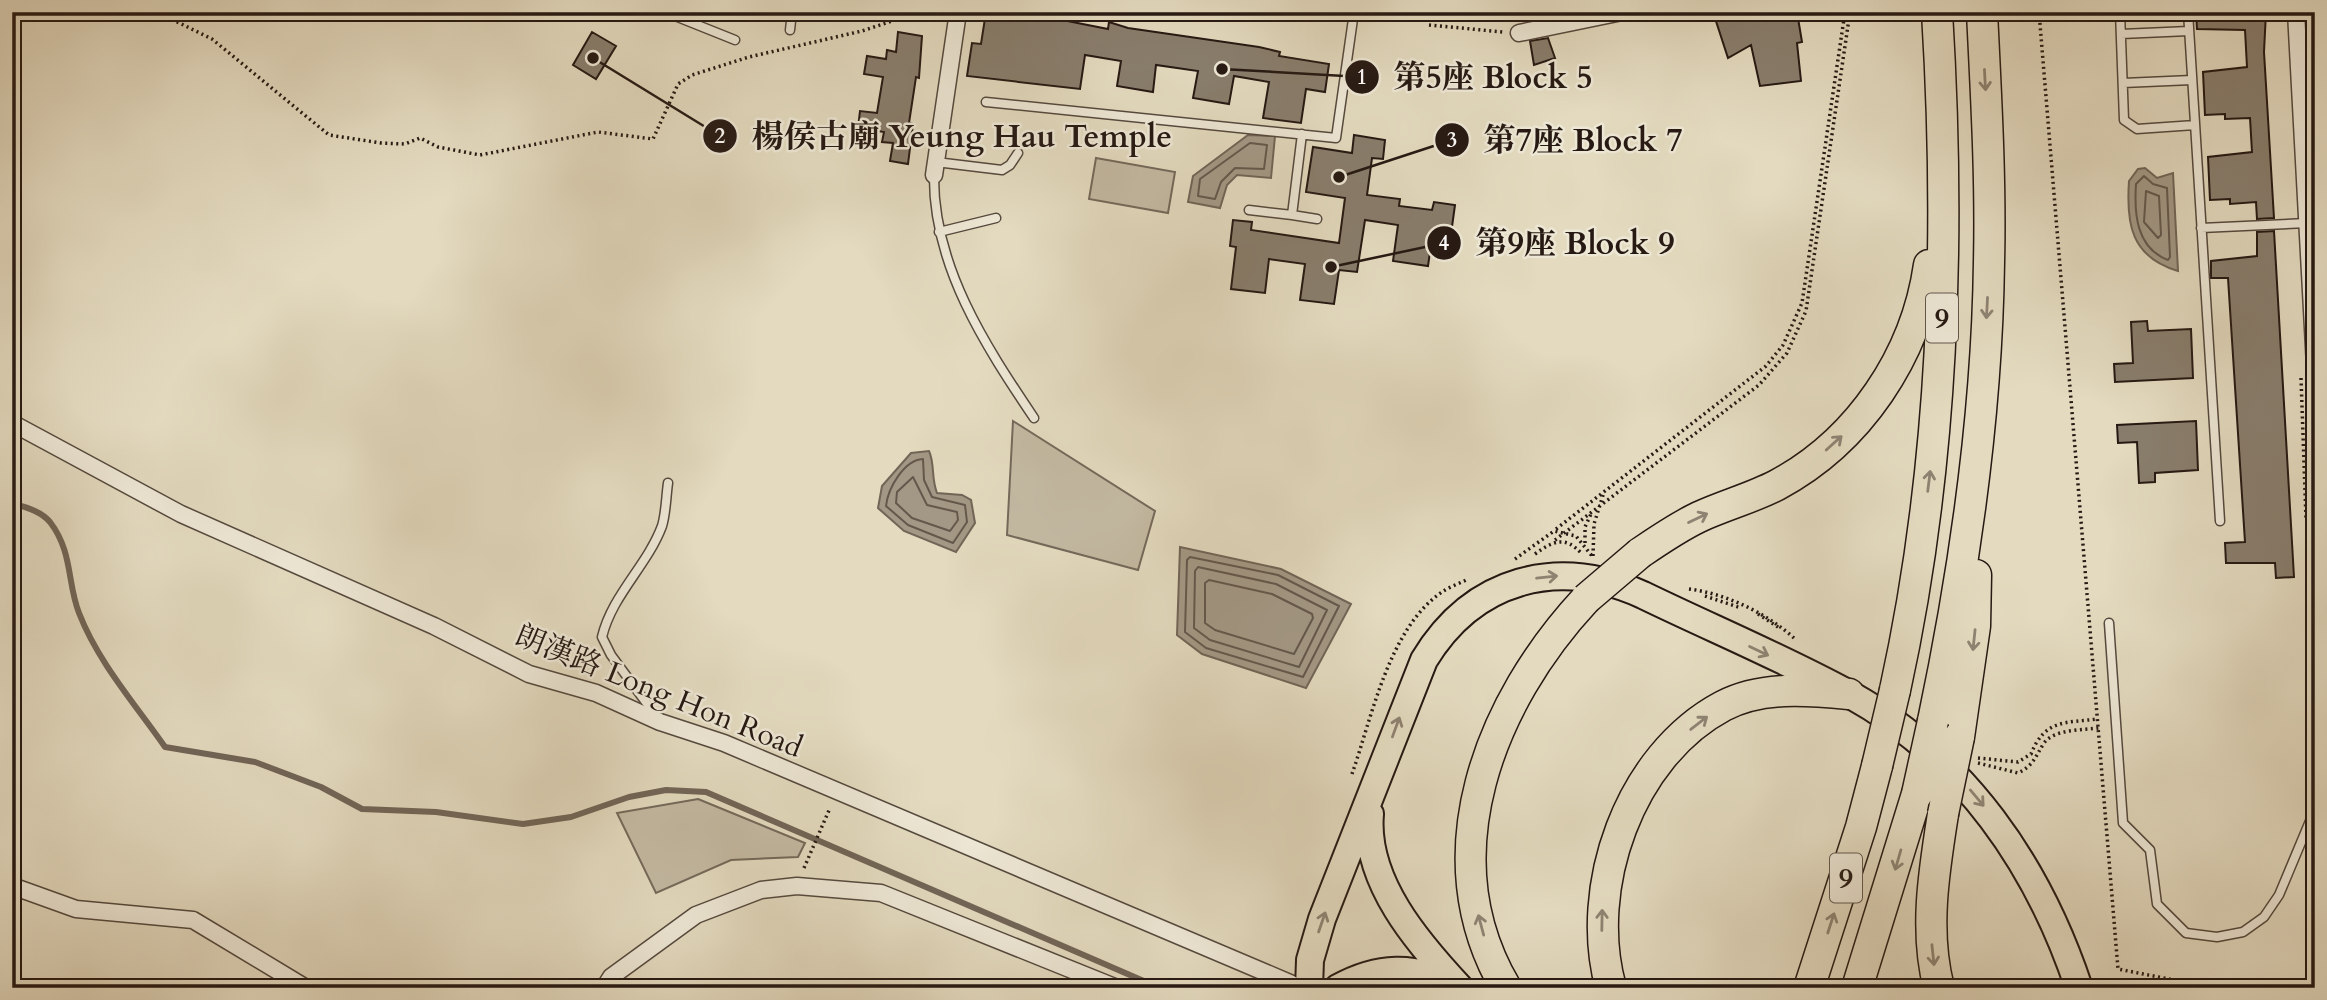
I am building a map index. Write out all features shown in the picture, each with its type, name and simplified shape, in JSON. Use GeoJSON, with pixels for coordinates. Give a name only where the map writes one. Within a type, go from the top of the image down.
{"type":"FeatureCollection","features":[{"type":"Feature","properties":{"kind":"highway","name":"9"},"geometry":{"type":"LineString","coordinates":[[1809,988],[1861,827],[1877,766],[1895,690],[1921,549],[1938,387],[1945,217],[1937,12]]}},
{"type":"Feature","properties":{"kind":"highway","name":"9"},"geometry":{"type":"LineString","coordinates":[[1857,988],[1917,794],[1973,498],[1989,265],[1982,12]]}},
{"type":"Feature","properties":{"kind":"highway"},"geometry":{"type":"LineString","coordinates":[[1506,988],[1482,932],[1472,883],[1472,831],[1479,783],[1492,743],[1514,694],[1551,639],[1586,599],[1640,553],[1697,518],[1779,484],[1814,461],[1842,436],[1887,382],[1916,325],[1926,284],[1937,186],[1942,87]]}},
{"type":"Feature","properties":{"kind":"highway"},"geometry":{"type":"LineString","coordinates":[[1940,988],[1934,962],[1932,922],[1936,860],[1944,814],[1971,752],[1975,626],[1973,498]]}},
{"type":"Feature","properties":{"kind":"highway"},"geometry":{"type":"LineString","coordinates":[[1611,988],[1602,938],[1606,877],[1614,849],[1652,772],[1698,722],[1724,705],[1768,692],[1849,694]]}},
{"type":"Feature","properties":{"kind":"main road"},"geometry":{"type":"LineString","coordinates":[[1309,988],[1310,960],[1322,919],[1416,675],[1433,644],[1468,608],[1497,590],[1525,580],[1573,576],[1629,589],[1849,694],[1938,758],[1997,822],[2036,884],[2053,919],[2079,988]]}},
{"type":"Feature","properties":{"kind":"main road"},"geometry":{"type":"LineString","coordinates":[[1373,791],[1370,833],[1383,880],[1417,937],[1461,988]]}},
{"type":"Feature","properties":{"kind":"main road"},"geometry":{"type":"LineString","coordinates":[[1338,988],[1365,974],[1387,970],[1416,971],[1453,988]]}},
{"type":"Feature","properties":{"kind":"street"},"geometry":{"type":"LineString","coordinates":[[935,169],[958,12]]}},
{"type":"Feature","properties":{"kind":"street"},"geometry":{"type":"LineString","coordinates":[[1519,33],[1622,12]]}},
{"type":"Feature","properties":{"kind":"street"},"geometry":{"type":"LineString","coordinates":[[2296,12],[2315,366]]}},
{"type":"Feature","properties":{"kind":"street","name":"朗漢路 Long Hon Road"},"geometry":{"type":"LineString","coordinates":[[12,423],[181,514],[434,626],[529,674],[596,693],[660,722],[724,743],[1285,981],[1296,988]]}},
{"type":"Feature","properties":{"kind":"street"},"geometry":{"type":"LineString","coordinates":[[604,988],[611,977],[696,915],[761,890],[797,886],[881,892],[1117,988]]}},
{"type":"Feature","properties":{"kind":"street"},"geometry":{"type":"LineString","coordinates":[[12,887],[76,909],[193,920],[306,988]]}},
{"type":"Feature","properties":{"kind":"lane"},"geometry":{"type":"LineString","coordinates":[[665,12],[735,40]]}},
{"type":"Feature","properties":{"kind":"lane"},"geometry":{"type":"LineString","coordinates":[[790,30],[792,12]]}},
{"type":"Feature","properties":{"kind":"lane"},"geometry":{"type":"LineString","coordinates":[[986,102],[1336,138],[1354,12]]}},
{"type":"Feature","properties":{"kind":"lane"},"geometry":{"type":"LineString","coordinates":[[2120,12],[2124,120],[2137,129],[2195,125]]}},
{"type":"Feature","properties":{"kind":"lane"},"geometry":{"type":"LineString","coordinates":[[2188,12],[2220,521]]}},
{"type":"Feature","properties":{"kind":"lane"},"geometry":{"type":"LineString","coordinates":[[2121,34],[2189,31]]}},
{"type":"Feature","properties":{"kind":"lane"},"geometry":{"type":"LineString","coordinates":[[2123,83],[2192,80]]}},
{"type":"Feature","properties":{"kind":"lane"},"geometry":{"type":"LineString","coordinates":[[1292,215],[1302,134]]}},
{"type":"Feature","properties":{"kind":"lane"},"geometry":{"type":"LineString","coordinates":[[1018,153],[1010,165],[1002,170],[935,169],[934,207],[944,252],[978,331],[1034,418]]}},
{"type":"Feature","properties":{"kind":"lane"},"geometry":{"type":"LineString","coordinates":[[1249,210],[1317,219]]}},
{"type":"Feature","properties":{"kind":"lane"},"geometry":{"type":"LineString","coordinates":[[939,232],[996,218]]}},
{"type":"Feature","properties":{"kind":"lane"},"geometry":{"type":"LineString","coordinates":[[2201,228],[2307,223]]}},
{"type":"Feature","properties":{"kind":"lane"},"geometry":{"type":"LineString","coordinates":[[660,722],[611,655],[602,637],[607,616],[648,554],[663,524],[668,483]]}},
{"type":"Feature","properties":{"kind":"lane"},"geometry":{"type":"LineString","coordinates":[[2109,623],[2123,823],[2150,849],[2157,904],[2186,933],[2217,937],[2243,932],[2264,917],[2279,895],[2315,809]]}},
{"type":"Feature","properties":{"kind":"path"},"geometry":{"type":"LineString","coordinates":[[157,12],[212,39],[330,135],[382,144],[405,144],[420,138],[438,147],[480,155],[598,132],[653,139],[678,83],[692,75],[749,57],[862,31],[919,12]]}},
{"type":"Feature","properties":{"kind":"path"},"geometry":{"type":"LineString","coordinates":[[1554,531],[1766,366],[1783,345],[1802,303],[1844,12]]}},
{"type":"Feature","properties":{"kind":"path"},"geometry":{"type":"LineString","coordinates":[[1550,543],[1759,385],[1787,353],[1800,329],[1813,272],[1850,12]]}},
{"type":"Feature","properties":{"kind":"path"},"geometry":{"type":"LineString","coordinates":[[2039,12],[2118,969],[2184,982],[2184,988]]}},
{"type":"Feature","properties":{"kind":"path"},"geometry":{"type":"LineString","coordinates":[[1429,26],[1519,33]]}},
{"type":"Feature","properties":{"kind":"path"},"geometry":{"type":"LineString","coordinates":[[1591,512],[1584,539],[1593,559],[1594,524],[1604,492]]}},
{"type":"Feature","properties":{"kind":"path"},"geometry":{"type":"LineString","coordinates":[[1971,752],[2018,762],[2031,754],[2037,738],[2046,729],[2104,718]]}},
{"type":"Feature","properties":{"kind":"path"},"geometry":{"type":"LineString","coordinates":[[1971,752],[2018,773],[2037,760],[2045,741],[2057,734],[2099,728]]}},
{"type":"Feature","properties":{"kind":"path"},"geometry":{"type":"LineString","coordinates":[[797,886],[827,814]]}},
{"type":"Feature","properties":{"kind":"shaded area"},"geometry":{"type":"Polygon","coordinates":[[[1096,158],[1175,172],[1168,213],[1089,199],[1096,158]]]}},
{"type":"Feature","properties":{"kind":"shaded area"},"geometry":{"type":"Polygon","coordinates":[[[1013,421],[1155,511],[1138,570],[1007,535],[1013,421]]]}},
{"type":"Feature","properties":{"kind":"shaded area"},"geometry":{"type":"Polygon","coordinates":[[[698,799],[805,843],[798,857],[731,860],[656,893],[617,813],[698,799]]]}},
{"type":"Feature","properties":{"kind":"water"},"geometry":{"type":"Polygon","coordinates":[[[1248,135],[1275,136],[1271,178],[1237,175],[1227,185],[1220,208],[1188,202],[1193,176],[1248,135]]]}},
{"type":"Feature","properties":{"kind":"water"},"geometry":{"type":"Polygon","coordinates":[[[2145,168],[2157,178],[2173,173],[2178,271],[2150,257],[2141,248],[2131,225],[2129,181],[2138,169],[2145,168]]]}},
{"type":"Feature","properties":{"kind":"water"},"geometry":{"type":"Polygon","coordinates":[[[929,451],[937,493],[962,495],[971,500],[975,523],[956,552],[904,531],[878,508],[882,486],[911,453],[929,451]]]}},
{"type":"Feature","properties":{"kind":"water"},"geometry":{"type":"Polygon","coordinates":[[[1180,547],[1281,569],[1351,604],[1306,688],[1202,654],[1177,635],[1180,547]]]}},
{"type":"Feature","properties":{"kind":"building"},"geometry":{"type":"Polygon","coordinates":[[[986,12],[1022,12],[1108,29],[1109,22],[1128,28],[1259,47],[1280,52],[1279,56],[1329,64],[1325,92],[1306,89],[1301,123],[1263,118],[1269,82],[1234,76],[1229,104],[1193,98],[1198,71],[1156,65],[1153,92],[1117,86],[1121,61],[1085,55],[1080,89],[967,76],[972,43],[981,44],[986,12]]]}},
{"type":"Feature","properties":{"kind":"building"},"geometry":{"type":"Polygon","coordinates":[[[1713,12],[1797,12],[1802,42],[1797,43],[1801,81],[1760,86],[1751,45],[1728,58],[1713,12]]]}},
{"type":"Feature","properties":{"kind":"building"},"geometry":{"type":"Polygon","coordinates":[[[2196,12],[2266,12],[2264,52],[2274,218],[2257,219],[2256,202],[2230,204],[2230,199],[2210,200],[2208,157],[2252,152],[2250,118],[2225,119],[2225,114],[2205,115],[2203,72],[2247,67],[2245,30],[2197,29],[2196,12]]]}},
{"type":"Feature","properties":{"kind":"building"},"geometry":{"type":"Polygon","coordinates":[[[592,32],[616,46],[596,79],[573,65],[592,32]]]}},
{"type":"Feature","properties":{"kind":"building"},"geometry":{"type":"Polygon","coordinates":[[[898,32],[922,36],[919,78],[916,77],[909,123],[913,124],[908,164],[890,161],[893,143],[882,142],[884,132],[858,128],[860,111],[877,113],[883,77],[864,74],[867,56],[886,59],[887,50],[896,52],[898,32]]]}},
{"type":"Feature","properties":{"kind":"building"},"geometry":{"type":"Polygon","coordinates":[[[1548,38],[1555,58],[1534,65],[1530,41],[1548,38]]]}},
{"type":"Feature","properties":{"kind":"building"},"geometry":{"type":"Polygon","coordinates":[[[1354,135],[1385,140],[1383,159],[1372,158],[1367,195],[1400,199],[1399,206],[1432,210],[1434,202],[1455,205],[1451,234],[1433,231],[1428,266],[1393,261],[1398,225],[1365,220],[1357,272],[1339,270],[1334,304],[1300,300],[1305,264],[1269,259],[1265,293],[1231,289],[1236,247],[1230,246],[1233,220],[1252,222],[1251,230],[1339,243],[1345,198],[1306,192],[1313,147],[1352,153],[1354,135]]]}},
{"type":"Feature","properties":{"kind":"building"},"geometry":{"type":"Polygon","coordinates":[[[2274,231],[2294,577],[2276,578],[2275,563],[2226,563],[2225,543],[2245,542],[2228,278],[2211,278],[2211,261],[2257,256],[2257,232],[2274,231]]]}},
{"type":"Feature","properties":{"kind":"building"},"geometry":{"type":"Polygon","coordinates":[[[2147,321],[2148,331],[2191,329],[2193,378],[2115,382],[2114,364],[2133,363],[2131,322],[2147,321]]]}},
{"type":"Feature","properties":{"kind":"building"},"geometry":{"type":"Polygon","coordinates":[[[2196,421],[2198,470],[2155,473],[2155,482],[2139,483],[2137,442],[2118,443],[2117,425],[2196,421]]]}},
{"type":"Feature","properties":{"kind":"waterway"},"geometry":{"type":"LineString","coordinates":[[12,503],[42,515],[57,533],[66,556],[75,602],[96,649],[165,747],[255,762],[321,787],[362,809],[436,812],[523,824],[571,817],[629,797],[666,790],[706,792],[1160,988]]}},
{"type":"Feature","properties":{"kind":"place","name":"楊侯古廟 Yeung Hau Temple"},"geometry":{"type":"Point","coordinates":[593,58]}},
{"type":"Feature","properties":{"kind":"place","name":"第5座 Block 5"},"geometry":{"type":"Point","coordinates":[1222,69]}},
{"type":"Feature","properties":{"kind":"place","name":"第7座 Block 7"},"geometry":{"type":"Point","coordinates":[1339,177]}},
{"type":"Feature","properties":{"kind":"place","name":"第9座 Block 9"},"geometry":{"type":"Point","coordinates":[1331,267]}}]}
